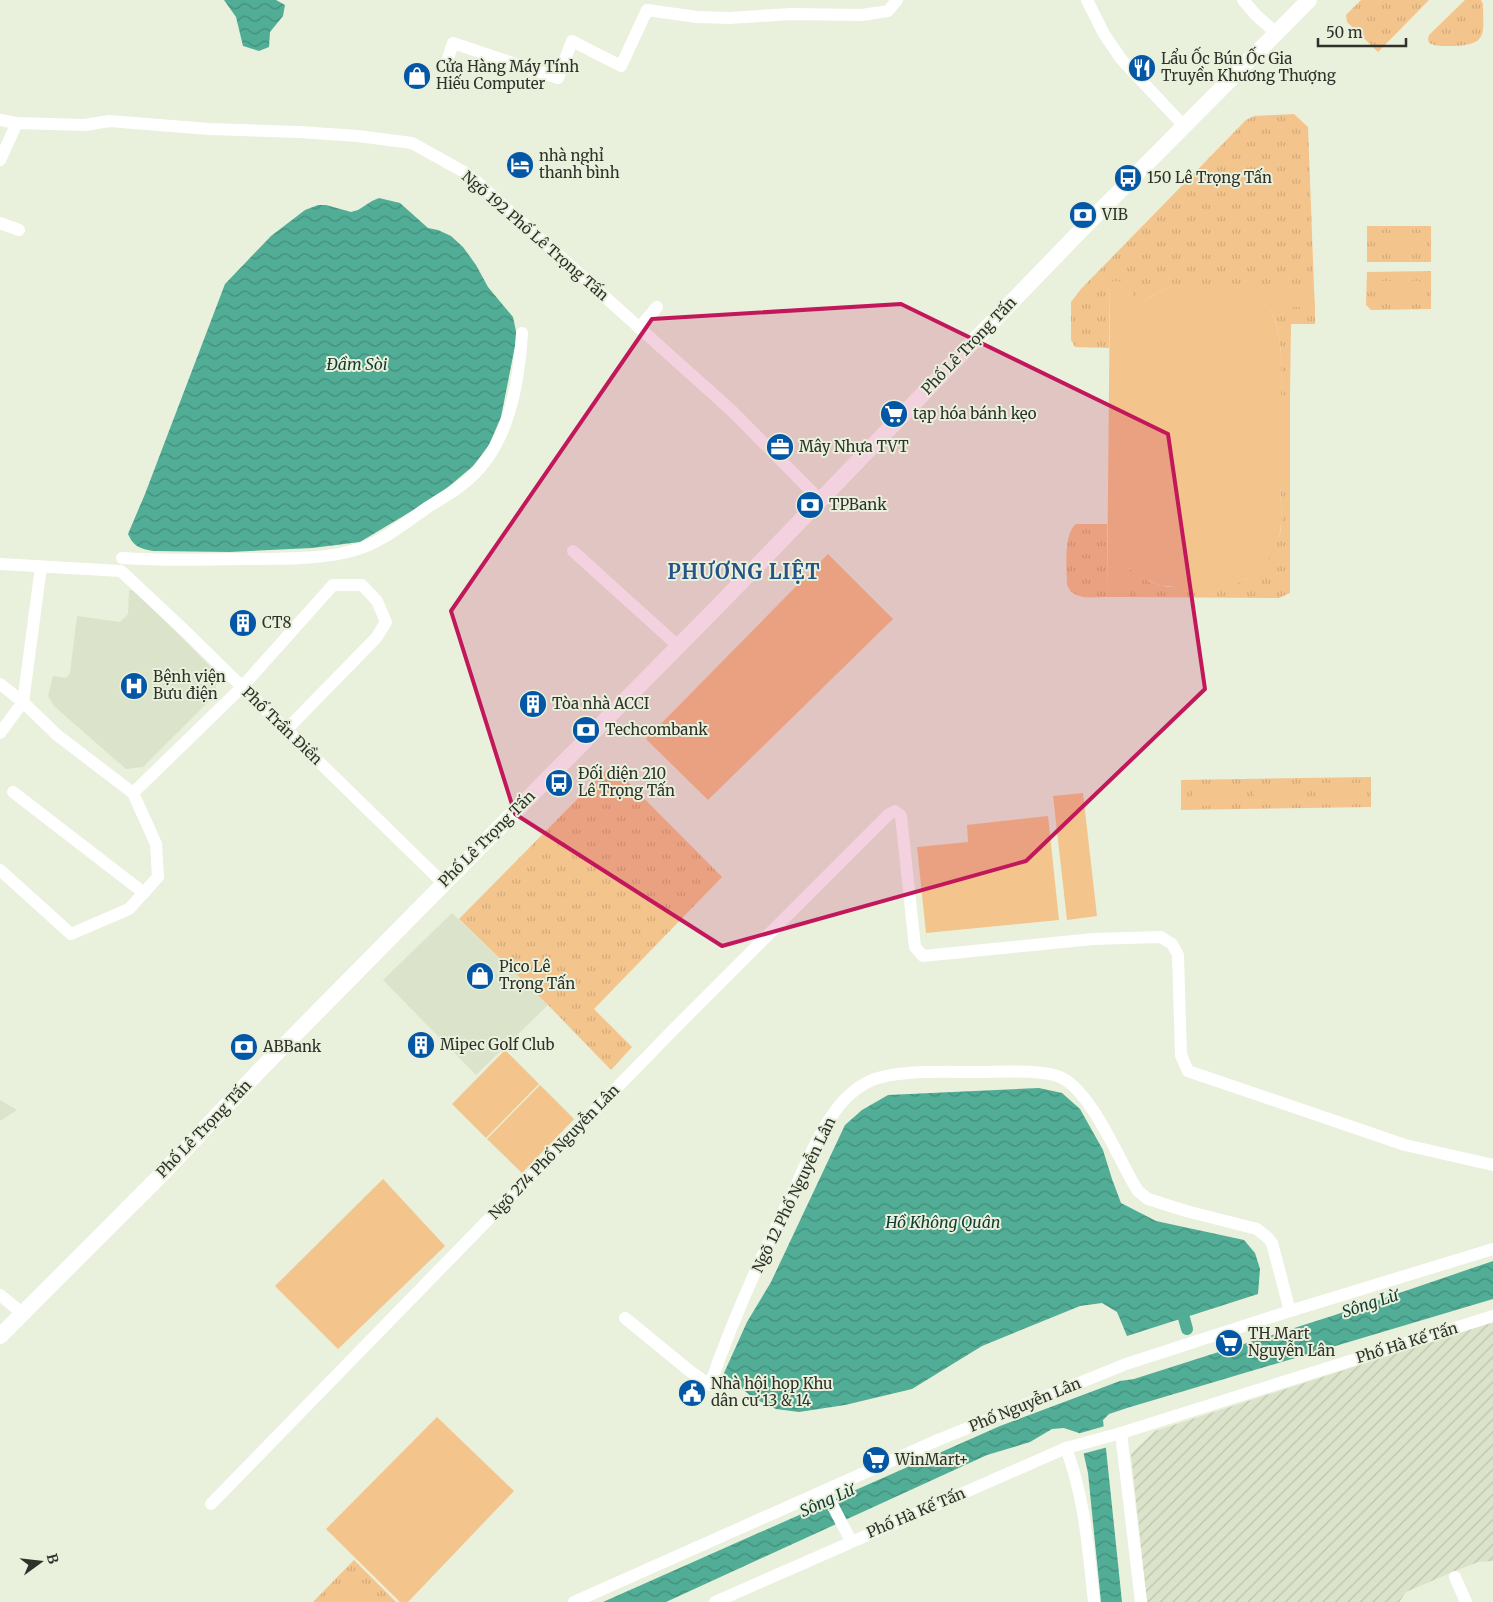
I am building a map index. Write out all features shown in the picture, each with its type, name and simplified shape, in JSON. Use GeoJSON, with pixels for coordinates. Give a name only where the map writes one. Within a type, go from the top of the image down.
{"type":"FeatureCollection","features":[{"type":"Feature","properties":{"kind":"main road","name":"Phố Lê Trọng Tấn"},"geometry":{"type":"LineString","coordinates":[[0,1336],[162,1173],[260,1070],[678,646],[1309,0]]}},
{"type":"Feature","properties":{"kind":"street"},"geometry":{"type":"LineString","coordinates":[[447,61],[453,43],[558,78],[572,41],[621,66],[648,10],[697,17],[765,17],[791,14],[862,15],[888,11],[897,0]]}},
{"type":"Feature","properties":{"kind":"street"},"geometry":{"type":"LineString","coordinates":[[1086,0],[1104,34],[1121,59],[1184,126]]}},
{"type":"Feature","properties":{"kind":"street"},"geometry":{"type":"LineString","coordinates":[[1243,0],[1276,33]]}},
{"type":"Feature","properties":{"kind":"street","name":"Ngõ 192 Phố Lê Trọng Tấn"},"geometry":{"type":"LineString","coordinates":[[0,120],[17,123],[85,125],[109,122],[209,129],[299,132],[348,135],[412,143],[464,172],[476,181],[732,411],[820,500]]}},
{"type":"Feature","properties":{"kind":"street"},"geometry":{"type":"LineString","coordinates":[[0,160],[17,123]]}},
{"type":"Feature","properties":{"kind":"street"},"geometry":{"type":"LineString","coordinates":[[0,223],[19,230]]}},
{"type":"Feature","properties":{"kind":"street"},"geometry":{"type":"LineString","coordinates":[[639,328],[657,307]]}},
{"type":"Feature","properties":{"kind":"street"},"geometry":{"type":"LineString","coordinates":[[122,558],[292,559],[353,550],[375,542],[469,479],[486,460],[498,442],[511,407],[521,359],[522,333]]}},
{"type":"Feature","properties":{"kind":"street"},"geometry":{"type":"LineString","coordinates":[[573,551],[678,646]]}},
{"type":"Feature","properties":{"kind":"street","name":"Phố Trần Điền"},"geometry":{"type":"LineString","coordinates":[[0,564],[121,571],[443,883]]}},
{"type":"Feature","properties":{"kind":"street"},"geometry":{"type":"LineString","coordinates":[[0,733],[23,702],[41,567]]}},
{"type":"Feature","properties":{"kind":"street"},"geometry":{"type":"LineString","coordinates":[[133,793],[242,687],[333,585],[362,585],[377,601],[386,622],[376,638],[286,730]]}},
{"type":"Feature","properties":{"kind":"street"},"geometry":{"type":"LineString","coordinates":[[0,684],[23,702],[57,735],[133,793],[156,844],[158,877],[129,909],[71,934],[0,870]]}},
{"type":"Feature","properties":{"kind":"street"},"geometry":{"type":"LineString","coordinates":[[13,792],[144,892]]}},
{"type":"Feature","properties":{"kind":"street","name":"Ngõ 274 Phố Nguyễn Lân"},"geometry":{"type":"LineString","coordinates":[[211,1504],[790,912],[889,814],[896,811],[901,816],[915,947],[922,956],[1093,939],[1162,937],[1172,944],[1178,955],[1181,1055],[1188,1071],[1405,1146],[1493,1165]]}},
{"type":"Feature","properties":{"kind":"street","name":"Ngõ 12 Phố Nguyễn Lân"},"geometry":{"type":"LineString","coordinates":[[624,1318],[710,1385],[726,1339],[755,1273],[789,1199],[830,1118],[845,1098],[866,1082],[888,1075],[920,1073],[1032,1072],[1060,1077],[1088,1100],[1132,1182],[1138,1191],[1148,1199],[1186,1211],[1250,1226],[1267,1237],[1272,1243],[1290,1311]]}},
{"type":"Feature","properties":{"kind":"street","name":"Phố Nguyễn Lân"},"geometry":{"type":"LineString","coordinates":[[574,1602],[826,1494],[847,1479],[1126,1364],[1290,1311],[1493,1249]]}},
{"type":"Feature","properties":{"kind":"street"},"geometry":{"type":"LineString","coordinates":[[0,1295],[22,1313]]}},
{"type":"Feature","properties":{"kind":"street","name":"Phố Hà Kế Tấn"},"geometry":{"type":"LineString","coordinates":[[715,1602],[848,1537],[1066,1448],[1121,1433],[1493,1316]]}},
{"type":"Feature","properties":{"kind":"street"},"geometry":{"type":"LineString","coordinates":[[1121,1433],[1140,1602]]}},
{"type":"Feature","properties":{"kind":"street"},"geometry":{"type":"LineString","coordinates":[[1066,1448],[1076,1476],[1084,1514],[1094,1602]]}},
{"type":"Feature","properties":{"kind":"street"},"geometry":{"type":"LineString","coordinates":[[826,1494],[848,1537]]}},
{"type":"Feature","properties":{"kind":"street"},"geometry":{"type":"LineString","coordinates":[[1455,1577],[1466,1602]]}},
{"type":"Feature","properties":{"kind":"highlighted area"},"geometry":{"type":"Polygon","coordinates":[[[901,304],[1168,434],[1205,689],[1026,861],[722,946],[515,814],[451,611],[652,319],[901,304]]]}},
{"type":"Feature","properties":{"kind":"shaded area","name":"Bệnh viện Bưu điện"},"geometry":{"type":"Polygon","coordinates":[[[129,590],[134,590],[216,672],[216,694],[143,767],[126,769],[54,706],[48,696],[53,676],[66,678],[70,673],[77,616],[120,622],[128,614],[129,590]]]}},
{"type":"Feature","properties":{"kind":"shaded area"},"geometry":{"type":"Polygon","coordinates":[[[452,913],[548,1005],[476,1075],[383,980],[452,913]]]}},
{"type":"Feature","properties":{"kind":"shaded area"},"geometry":{"type":"Polygon","coordinates":[[[0,1100],[17,1110],[0,1121],[0,1100]]]}},
{"type":"Feature","properties":{"kind":"shaded area"},"geometry":{"type":"Polygon","coordinates":[[[1493,1322],[1493,1561],[1478,1562],[1406,1592],[1399,1602],[1147,1602],[1131,1454],[1155,1431],[1493,1322]]]}},
{"type":"Feature","properties":{"kind":"green space"},"geometry":{"type":"Polygon","coordinates":[[[1361,0],[1429,0],[1378,52],[1347,22],[1346,15],[1361,0]]]}},
{"type":"Feature","properties":{"kind":"green space"},"geometry":{"type":"Polygon","coordinates":[[[1465,0],[1481,0],[1483,4],[1482,36],[1473,43],[1465,45],[1438,46],[1429,43],[1429,35],[1465,0]]]}},
{"type":"Feature","properties":{"kind":"green space"},"geometry":{"type":"Polygon","coordinates":[[[1294,114],[1308,127],[1314,288],[1169,288],[1149,297],[1133,313],[1110,281],[1109,348],[1075,347],[1071,340],[1071,302],[1081,289],[1246,120],[1254,116],[1294,114]]]}},
{"type":"Feature","properties":{"kind":"green space"},"geometry":{"type":"Polygon","coordinates":[[[1367,226],[1431,226],[1431,262],[1367,262],[1367,226]]]}},
{"type":"Feature","properties":{"kind":"green space"},"geometry":{"type":"Polygon","coordinates":[[[1378,233],[1420,233],[1420,252],[1378,252],[1378,233]]]}},
{"type":"Feature","properties":{"kind":"green space"},"geometry":{"type":"Polygon","coordinates":[[[1431,271],[1431,309],[1371,310],[1366,305],[1367,272],[1431,271]]]}},
{"type":"Feature","properties":{"kind":"green space"},"geometry":{"type":"Polygon","coordinates":[[[1110,281],[1134,282],[1133,312],[1149,297],[1169,288],[1314,288],[1315,307],[1269,307],[1279,339],[1281,395],[1290,395],[1290,482],[1280,482],[1281,526],[1273,552],[1267,561],[1252,575],[1234,585],[1224,587],[1177,587],[1161,585],[1138,575],[1129,568],[1129,597],[1107,597],[1110,281]]]}},
{"type":"Feature","properties":{"kind":"green space"},"geometry":{"type":"Polygon","coordinates":[[[1378,281],[1420,281],[1420,301],[1378,301],[1378,281]]]}},
{"type":"Feature","properties":{"kind":"green space"},"geometry":{"type":"Polygon","coordinates":[[[1269,307],[1315,307],[1315,324],[1291,324],[1290,395],[1281,395],[1279,339],[1269,307]]]}},
{"type":"Feature","properties":{"kind":"green space"},"geometry":{"type":"Polygon","coordinates":[[[1280,482],[1290,482],[1290,593],[1279,598],[1129,597],[1129,568],[1150,582],[1168,587],[1245,580],[1251,576],[1267,560],[1280,533],[1280,482]]]}},
{"type":"Feature","properties":{"kind":"green space"},"geometry":{"type":"Polygon","coordinates":[[[1076,524],[1107,524],[1107,597],[1078,596],[1067,585],[1067,543],[1076,524]]]}},
{"type":"Feature","properties":{"kind":"green space"},"geometry":{"type":"Polygon","coordinates":[[[828,554],[893,619],[708,800],[646,739],[828,554]]]}},
{"type":"Feature","properties":{"kind":"green space"},"geometry":{"type":"Polygon","coordinates":[[[611,765],[722,877],[594,1009],[632,1047],[611,1070],[548,1005],[459,919],[611,765]]]}},
{"type":"Feature","properties":{"kind":"green space"},"geometry":{"type":"Polygon","coordinates":[[[1371,777],[1371,807],[1181,810],[1181,780],[1371,777]]]}},
{"type":"Feature","properties":{"kind":"green space"},"geometry":{"type":"Polygon","coordinates":[[[1318,783],[1360,783],[1360,802],[1318,803],[1318,783]]]}},
{"type":"Feature","properties":{"kind":"green space"},"geometry":{"type":"Polygon","coordinates":[[[1254,785],[1296,785],[1296,804],[1254,804],[1254,785]]]}},
{"type":"Feature","properties":{"kind":"green space"},"geometry":{"type":"Polygon","coordinates":[[[1193,786],[1235,786],[1235,805],[1193,806],[1193,786]]]}},
{"type":"Feature","properties":{"kind":"green space"},"geometry":{"type":"Polygon","coordinates":[[[1083,793],[1097,916],[1067,920],[1053,796],[1083,793]]]}},
{"type":"Feature","properties":{"kind":"green space"},"geometry":{"type":"Polygon","coordinates":[[[1048,816],[1059,920],[926,933],[917,847],[968,842],[967,825],[1048,816]]]}},
{"type":"Feature","properties":{"kind":"green space"},"geometry":{"type":"Polygon","coordinates":[[[505,1050],[539,1084],[486,1138],[452,1104],[505,1050]]]}},
{"type":"Feature","properties":{"kind":"green space"},"geometry":{"type":"Polygon","coordinates":[[[540,1085],[574,1119],[522,1173],[487,1139],[540,1085]]]}},
{"type":"Feature","properties":{"kind":"green space"},"geometry":{"type":"Polygon","coordinates":[[[383,1179],[445,1246],[338,1349],[275,1286],[383,1179]]]}},
{"type":"Feature","properties":{"kind":"green space"},"geometry":{"type":"Polygon","coordinates":[[[437,1417],[514,1491],[408,1602],[400,1602],[326,1529],[437,1417]]]}},
{"type":"Feature","properties":{"kind":"green space"},"geometry":{"type":"Polygon","coordinates":[[[354,1560],[396,1602],[313,1602],[354,1560]]]}},
{"type":"Feature","properties":{"kind":"green space"},"geometry":{"type":"Polygon","coordinates":[[[352,1572],[366,1586],[351,1602],[324,1602],[352,1572]]]}},
{"type":"Feature","properties":{"kind":"water"},"geometry":{"type":"Polygon","coordinates":[[[224,0],[276,0],[285,5],[283,16],[270,32],[269,47],[259,51],[243,46],[236,17],[224,0]]]}},
{"type":"Feature","properties":{"kind":"water","name":"Đầm Sòi"},"geometry":{"type":"Polygon","coordinates":[[[379,198],[400,203],[428,228],[451,236],[463,247],[488,287],[513,317],[517,336],[501,417],[489,445],[473,466],[440,494],[360,542],[312,548],[230,552],[153,551],[144,549],[132,542],[128,534],[225,284],[271,236],[305,210],[318,205],[326,205],[351,212],[379,198]]]}},
{"type":"Feature","properties":{"kind":"water","name":"Hồ Không Quân"},"geometry":{"type":"Polygon","coordinates":[[[1039,1088],[1062,1093],[1080,1109],[1103,1150],[1121,1203],[1156,1221],[1244,1240],[1255,1253],[1260,1269],[1258,1294],[1127,1336],[1117,1312],[1102,1303],[1080,1306],[982,1346],[912,1389],[845,1405],[799,1412],[776,1409],[753,1398],[724,1373],[747,1322],[771,1282],[845,1125],[862,1110],[888,1095],[1039,1088]]]}},
{"type":"Feature","properties":{"kind":"water"},"geometry":{"type":"Polygon","coordinates":[[[1493,1261],[1493,1299],[1109,1414],[1103,1420],[1122,1602],[1101,1602],[1088,1473],[1079,1433],[1064,1428],[1052,1429],[1030,1442],[987,1455],[666,1602],[603,1602],[1000,1426],[1120,1381],[1134,1379],[1335,1315],[1493,1261]]]}},
{"type":"Feature","properties":{"kind":"pier"},"geometry":{"type":"Polygon","coordinates":[[[1105,1426],[1108,1447],[1082,1454],[1077,1434],[1105,1426]]]}},
{"type":"Feature","properties":{"kind":"waterway"},"geometry":{"type":"LineString","coordinates":[[1184,1318],[1187,1329]]}},
{"type":"Feature","properties":{"kind":"place","name":"Lẩu Ốc Bún Ốc Gia Truyền Khương Thượng"},"geometry":{"type":"Point","coordinates":[1142,68]}},
{"type":"Feature","properties":{"kind":"place","name":"Cửa Hàng Máy Tính Hiếu Computer"},"geometry":{"type":"Point","coordinates":[417,76]}},
{"type":"Feature","properties":{"kind":"place","name":"nhà nghỉ thanh bình"},"geometry":{"type":"Point","coordinates":[520,165]}},
{"type":"Feature","properties":{"kind":"place","name":"150 Lê Trọng Tấn"},"geometry":{"type":"Point","coordinates":[1128,178]}},
{"type":"Feature","properties":{"kind":"place","name":"VIB"},"geometry":{"type":"Point","coordinates":[1083,215]}},
{"type":"Feature","properties":{"kind":"place","name":"tạp hóa bánh kẹo"},"geometry":{"type":"Point","coordinates":[894,414]}},
{"type":"Feature","properties":{"kind":"place","name":"Mây Nhựa TVT"},"geometry":{"type":"Point","coordinates":[780,447]}},
{"type":"Feature","properties":{"kind":"place","name":"TPBank"},"geometry":{"type":"Point","coordinates":[810,505]}},
{"type":"Feature","properties":{"kind":"place","name":"CT8"},"geometry":{"type":"Point","coordinates":[243,623]}},
{"type":"Feature","properties":{"kind":"place","name":"Bệnh viện Bưu điện"},"geometry":{"type":"Point","coordinates":[134,686]}},
{"type":"Feature","properties":{"kind":"place","name":"Tòa nhà ACCI"},"geometry":{"type":"Point","coordinates":[533,704]}},
{"type":"Feature","properties":{"kind":"place","name":"Techcombank"},"geometry":{"type":"Point","coordinates":[586,730]}},
{"type":"Feature","properties":{"kind":"place","name":"Đối diện 210 Lê Trọng Tấn"},"geometry":{"type":"Point","coordinates":[559,783]}},
{"type":"Feature","properties":{"kind":"place","name":"Pico Lê Trọng Tấn"},"geometry":{"type":"Point","coordinates":[480,976]}},
{"type":"Feature","properties":{"kind":"place","name":"Mipec Golf Club"},"geometry":{"type":"Point","coordinates":[421,1045]}},
{"type":"Feature","properties":{"kind":"place","name":"ABBank"},"geometry":{"type":"Point","coordinates":[244,1047]}},
{"type":"Feature","properties":{"kind":"place","name":"TH Mart Nguyễn Lân"},"geometry":{"type":"Point","coordinates":[1229,1343]}},
{"type":"Feature","properties":{"kind":"place","name":"Nhà hội họp Khu dân cư 13 & 14"},"geometry":{"type":"Point","coordinates":[692,1393]}},
{"type":"Feature","properties":{"kind":"place","name":"WinMart+"},"geometry":{"type":"Point","coordinates":[876,1460]}},
{"type":"Feature","properties":{"kind":"district","name":"PHƯƠNG LIỆT"},"geometry":{"type":"Point","coordinates":[744,572]}},
{"type":"Feature","properties":{"kind":"water label","name":"Sông Lừ"},"geometry":{"type":"Point","coordinates":[1370,1303]}},
{"type":"Feature","properties":{"kind":"water label","name":"Sông Lừ"},"geometry":{"type":"Point","coordinates":[827,1500]}}]}
